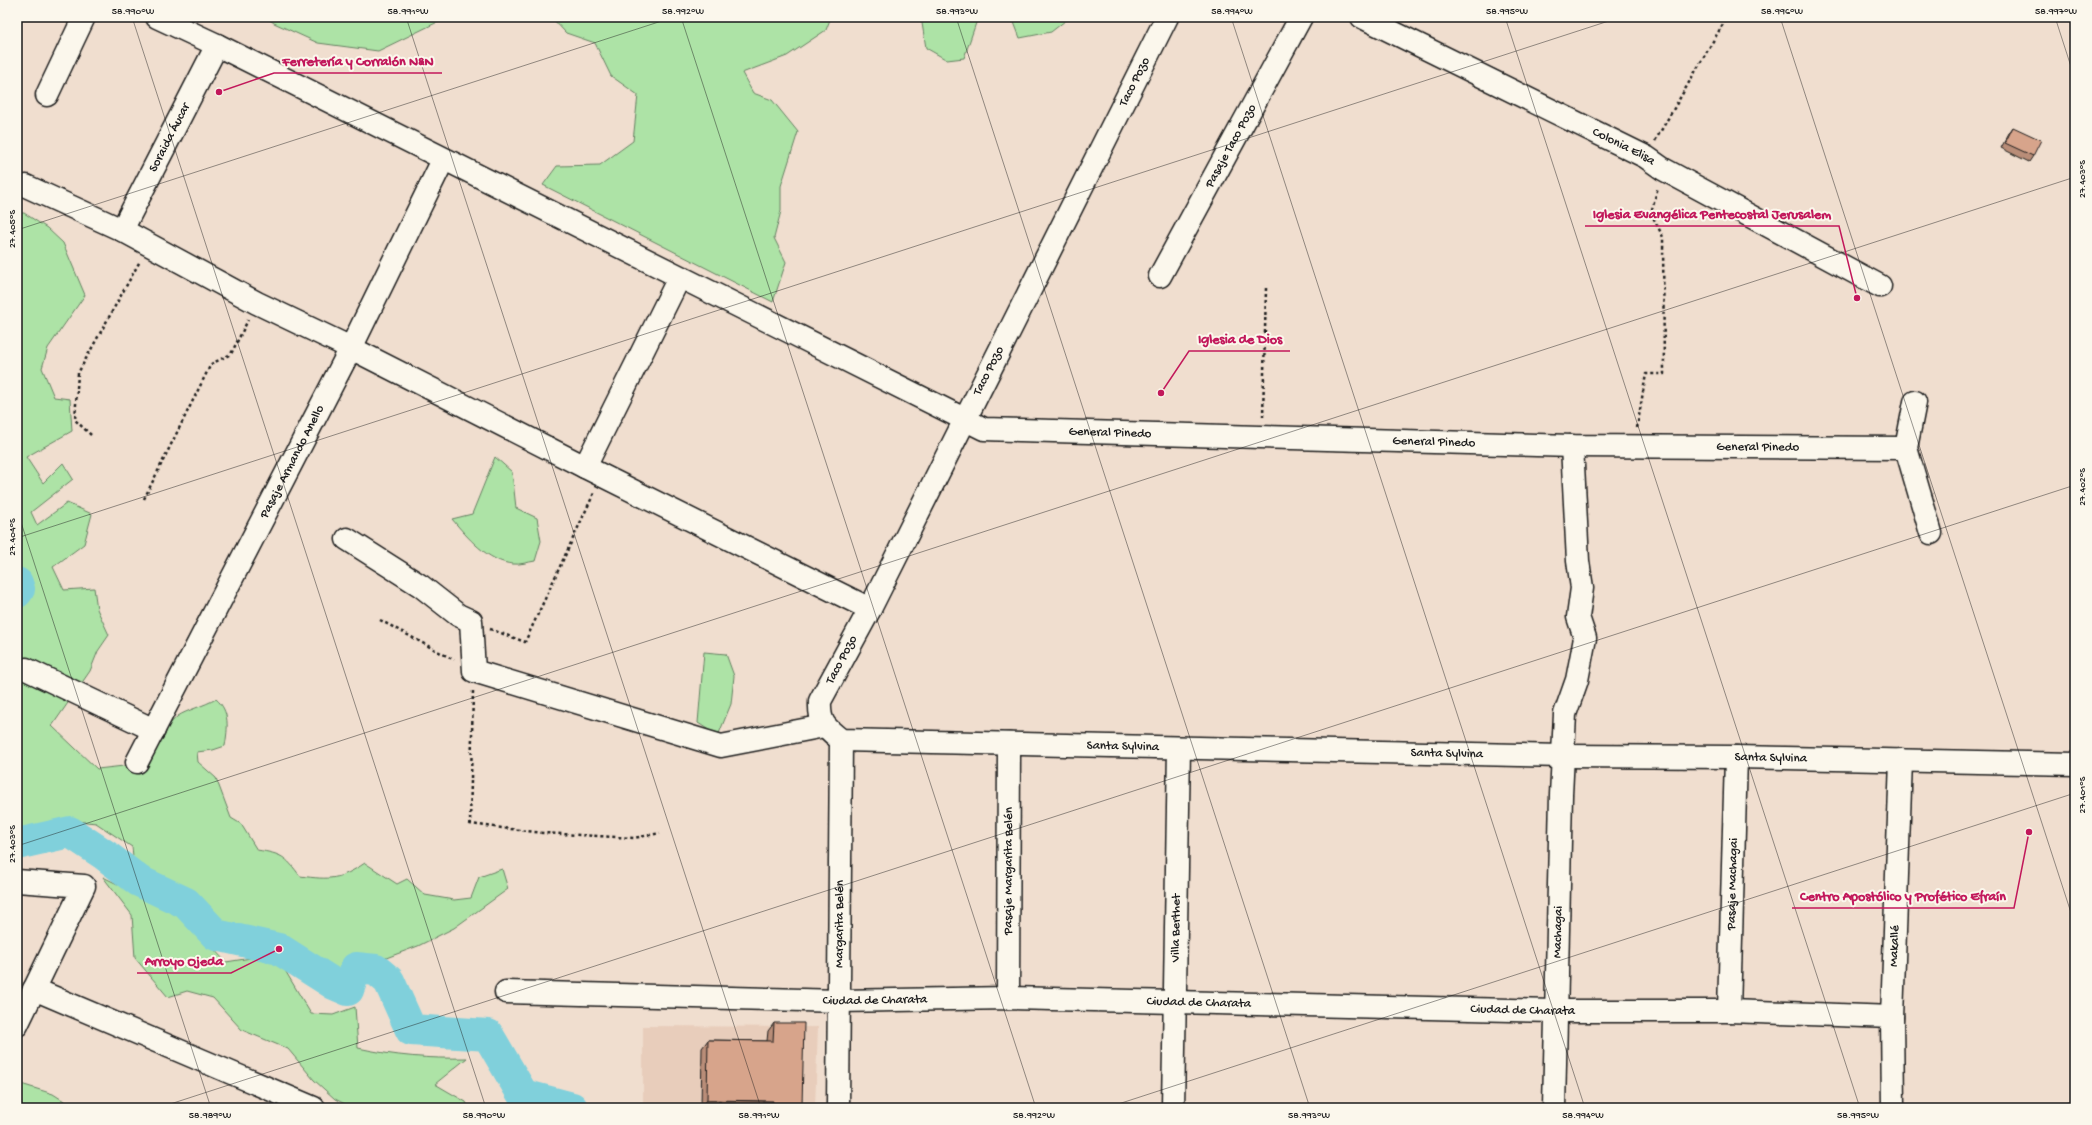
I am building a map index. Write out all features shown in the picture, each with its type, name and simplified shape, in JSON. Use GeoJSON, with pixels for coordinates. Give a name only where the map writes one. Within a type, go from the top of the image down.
{"type":"FeatureCollection","features":[{"type":"Feature","properties":{"kind":"street"},"geometry":{"type":"LineString","coordinates":[[47,95],[84,17]]}},
{"type":"Feature","properties":{"kind":"street","name":"General Pinedo"},"geometry":{"type":"LineString","coordinates":[[157,17],[217,45],[443,160],[984,429],[1572,446],[1906,448]]}},
{"type":"Feature","properties":{"kind":"street","name":"Taco Pozo"},"geometry":{"type":"LineString","coordinates":[[824,726],[820,716],[820,702],[870,609],[1167,17]]}},
{"type":"Feature","properties":{"kind":"street","name":"Pasaje Taco Pozo"},"geometry":{"type":"LineString","coordinates":[[1160,276],[1301,17]]}},
{"type":"Feature","properties":{"kind":"street","name":"Colonia Elisa"},"geometry":{"type":"LineString","coordinates":[[1362,17],[1654,163],[1880,286]]}},
{"type":"Feature","properties":{"kind":"street","name":"Soraida Áucar"},"geometry":{"type":"LineString","coordinates":[[122,230],[217,45]]}},
{"type":"Feature","properties":{"kind":"street","name":"Pasaje Armando Anello"},"geometry":{"type":"LineString","coordinates":[[137,762],[351,348],[443,160]]}},
{"type":"Feature","properties":{"kind":"street"},"geometry":{"type":"LineString","coordinates":[[26,186],[150,244],[257,303],[351,348],[594,472],[870,609]]}},
{"type":"Feature","properties":{"kind":"street"},"geometry":{"type":"LineString","coordinates":[[594,472],[679,278]]}},
{"type":"Feature","properties":{"kind":"street"},"geometry":{"type":"LineString","coordinates":[[1915,402],[1906,448],[1930,533]]}},
{"type":"Feature","properties":{"kind":"street","name":"Machagai"},"geometry":{"type":"LineString","coordinates":[[1554,1108],[1555,1011],[1562,756],[1565,714],[1577,680],[1585,638],[1578,617],[1582,588],[1578,561],[1572,446]]}},
{"type":"Feature","properties":{"kind":"street"},"geometry":{"type":"LineString","coordinates":[[347,539],[421,586],[458,615],[471,621],[474,671],[721,746],[824,726],[841,740]]}},
{"type":"Feature","properties":{"kind":"street"},"geometry":{"type":"LineString","coordinates":[[26,669],[154,730]]}},
{"type":"Feature","properties":{"kind":"street","name":"Santa Sylvina"},"geometry":{"type":"LineString","coordinates":[[841,740],[1562,756],[1736,757],[2075,764]]}},
{"type":"Feature","properties":{"kind":"street","name":"Margarita Belén"},"geometry":{"type":"LineString","coordinates":[[838,1108],[841,740]]}},
{"type":"Feature","properties":{"kind":"street","name":"Pasaje Margarita Belén"},"geometry":{"type":"LineString","coordinates":[[1008,998],[1009,744]]}},
{"type":"Feature","properties":{"kind":"street","name":"Villa Berthet"},"geometry":{"type":"LineString","coordinates":[[1173,1108],[1178,748]]}},
{"type":"Feature","properties":{"kind":"street","name":"Pasaje Machagai"},"geometry":{"type":"LineString","coordinates":[[1729,1011],[1736,757]]}},
{"type":"Feature","properties":{"kind":"street","name":"Makallé"},"geometry":{"type":"LineString","coordinates":[[1893,1108],[1892,1017],[1901,760]]}},
{"type":"Feature","properties":{"kind":"street"},"geometry":{"type":"LineString","coordinates":[[17,881],[84,886],[17,1024]]}},
{"type":"Feature","properties":{"kind":"street"},"geometry":{"type":"LineString","coordinates":[[34,990],[314,1108]]}},
{"type":"Feature","properties":{"kind":"street","name":"Ciudad de Charata"},"geometry":{"type":"LineString","coordinates":[[506,992],[839,1000],[1008,998],[1555,1011],[1729,1011],[1892,1017]]}},
{"type":"Feature","properties":{"kind":"path"},"geometry":{"type":"LineString","coordinates":[[1634,446],[1646,374],[1664,374],[1664,237],[1651,213],[1654,163],[1727,17]]}},
{"type":"Feature","properties":{"kind":"path"},"geometry":{"type":"LineString","coordinates":[[91,435],[75,420],[78,373],[150,244]]}},
{"type":"Feature","properties":{"kind":"path"},"geometry":{"type":"LineString","coordinates":[[1263,438],[1266,288]]}},
{"type":"Feature","properties":{"kind":"path"},"geometry":{"type":"LineString","coordinates":[[144,499],[211,364],[231,354],[257,303]]}},
{"type":"Feature","properties":{"kind":"path"},"geometry":{"type":"LineString","coordinates":[[471,621],[525,642],[594,472]]}},
{"type":"Feature","properties":{"kind":"path"},"geometry":{"type":"LineString","coordinates":[[380,620],[474,671],[470,824],[543,833],[634,838],[660,833]]}},
{"type":"Feature","properties":{"kind":"shaded area"},"geometry":{"type":"Polygon","coordinates":[[[643,1026],[818,1027],[815,1108],[643,1108],[643,1026]]]}},
{"type":"Feature","properties":{"kind":"green space"},"geometry":{"type":"Polygon","coordinates":[[[266,17],[448,17],[378,51],[318,43],[274,23],[266,17]]]}},
{"type":"Feature","properties":{"kind":"green space"},"geometry":{"type":"Polygon","coordinates":[[[551,17],[831,17],[826,30],[787,56],[742,73],[753,93],[772,100],[798,132],[781,186],[781,211],[774,238],[786,262],[773,302],[543,185],[557,166],[600,165],[633,141],[638,95],[611,76],[595,43],[566,33],[551,17]]]}},
{"type":"Feature","properties":{"kind":"green space"},"geometry":{"type":"Polygon","coordinates":[[[921,17],[978,17],[964,58],[947,60],[926,48],[921,17]]]}},
{"type":"Feature","properties":{"kind":"green space"},"geometry":{"type":"Polygon","coordinates":[[[1012,17],[1070,17],[1051,32],[1020,38],[1012,17]]]}},
{"type":"Feature","properties":{"kind":"green space"},"geometry":{"type":"Polygon","coordinates":[[[17,213],[24,213],[47,228],[63,243],[85,295],[48,348],[42,368],[54,397],[70,399],[72,431],[26,457],[43,483],[63,463],[73,479],[31,512],[37,525],[67,503],[92,514],[84,544],[53,567],[64,590],[94,588],[97,609],[109,635],[98,651],[90,671],[52,726],[97,769],[133,765],[149,765],[165,732],[173,720],[182,714],[216,699],[221,704],[226,714],[227,733],[225,746],[213,750],[197,752],[198,762],[216,778],[231,818],[241,824],[257,850],[282,857],[300,876],[327,878],[341,876],[365,863],[397,884],[407,879],[425,895],[454,900],[471,898],[479,877],[502,869],[508,889],[454,928],[418,946],[373,963],[351,963],[334,976],[325,971],[294,941],[224,929],[204,910],[187,897],[124,862],[133,856],[132,847],[96,823],[68,820],[17,836],[17,600],[25,584],[17,568],[17,213]]]}},
{"type":"Feature","properties":{"kind":"green space"},"geometry":{"type":"Polygon","coordinates":[[[495,457],[512,472],[516,508],[537,518],[541,541],[535,561],[516,564],[495,559],[471,541],[452,519],[472,514],[495,457]]]}},
{"type":"Feature","properties":{"kind":"green space"},"geometry":{"type":"Polygon","coordinates":[[[704,652],[726,654],[734,676],[731,704],[718,736],[698,723],[704,652]]]}},
{"type":"Feature","properties":{"kind":"green space"},"geometry":{"type":"Polygon","coordinates":[[[103,877],[148,899],[188,922],[226,962],[270,955],[286,972],[311,1014],[333,1015],[355,1007],[358,1048],[412,1056],[467,1058],[435,1084],[466,1102],[469,1108],[353,1108],[335,1099],[314,1080],[288,1049],[242,1030],[213,998],[187,991],[168,997],[135,958],[132,915],[103,877]]]}},
{"type":"Feature","properties":{"kind":"green space"},"geometry":{"type":"Polygon","coordinates":[[[18,1083],[53,1094],[72,1106],[71,1108],[22,1108],[18,1083]]]}},
{"type":"Feature","properties":{"kind":"building"},"geometry":{"type":"Polygon","coordinates":[[[2013,127],[2041,140],[2033,156],[2005,143],[2013,127]]]}},
{"type":"Feature","properties":{"kind":"building"},"geometry":{"type":"Polygon","coordinates":[[[774,1023],[804,1023],[802,1105],[810,1105],[810,1108],[772,1108],[773,1101],[707,1100],[708,1040],[773,1041],[774,1023]]]}},
{"type":"Feature","properties":{"kind":"waterway"},"geometry":{"type":"LineString","coordinates":[[17,583],[19,589],[17,592]]}},
{"type":"Feature","properties":{"kind":"waterway"},"geometry":{"type":"LineString","coordinates":[[17,844],[70,832],[105,855],[139,881],[186,903],[216,935],[279,949],[334,984],[348,990],[356,968],[376,970],[389,981],[411,1030],[488,1035],[523,1095],[572,1108]]}},
{"type":"Feature","properties":{"kind":"place","name":"Ferretería y Corralón N&N"},"geometry":{"type":"Point","coordinates":[219,92]}},
{"type":"Feature","properties":{"kind":"place","name":"Iglesia Evangélica Pentecostal Jerusalem"},"geometry":{"type":"Point","coordinates":[1857,298]}},
{"type":"Feature","properties":{"kind":"place","name":"Iglesia de Dios"},"geometry":{"type":"Point","coordinates":[1161,393]}},
{"type":"Feature","properties":{"kind":"place","name":"Centro Apostólico y Profético Efraín"},"geometry":{"type":"Point","coordinates":[2029,832]}},
{"type":"Feature","properties":{"kind":"place","name":"Arroyo Ojeda"},"geometry":{"type":"Point","coordinates":[279,949]}}]}
